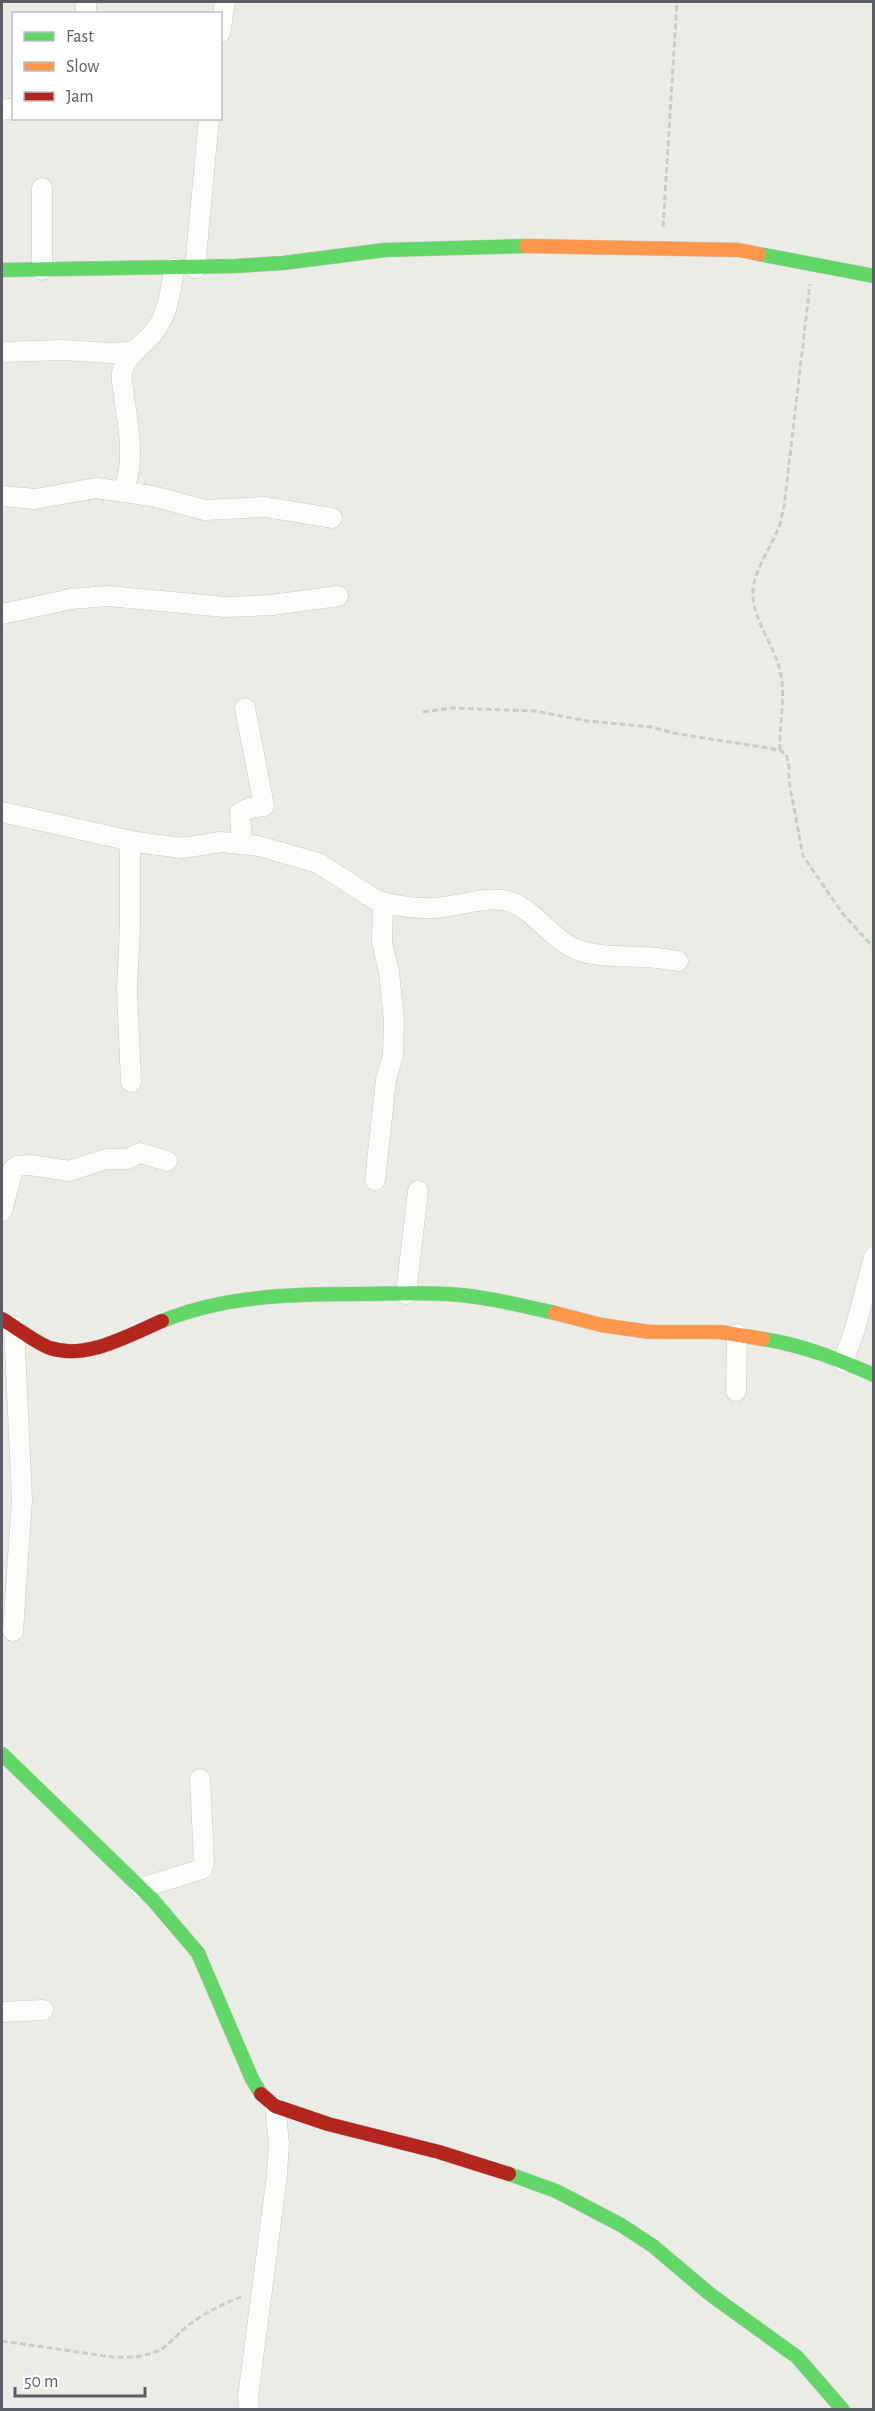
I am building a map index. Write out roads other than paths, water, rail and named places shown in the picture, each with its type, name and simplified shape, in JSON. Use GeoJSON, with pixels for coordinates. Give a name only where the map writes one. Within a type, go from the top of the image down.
{"type":"FeatureCollection","features":[{"type":"Feature","properties":{"kind":"street"},"geometry":{"type":"LineString","coordinates":[[222,21],[225,2]]}},
{"type":"Feature","properties":{"kind":"street"},"geometry":{"type":"LineString","coordinates":[[195,268],[208,120]]}},
{"type":"Feature","properties":{"kind":"street"},"geometry":{"type":"LineString","coordinates":[[42,188],[42,270]]}},
{"type":"Feature","properties":{"kind":"street"},"geometry":{"type":"LineString","coordinates":[[2,270],[195,268],[283,263],[385,250],[498,244],[740,250],[873,276]]}},
{"type":"Feature","properties":{"kind":"street"},"geometry":{"type":"LineString","coordinates":[[123,491],[130,462],[122,371],[136,351],[154,333],[164,316],[170,297],[174,268]]}},
{"type":"Feature","properties":{"kind":"street"},"geometry":{"type":"LineString","coordinates":[[2,352],[64,350],[110,353],[136,351]]}},
{"type":"Feature","properties":{"kind":"street"},"geometry":{"type":"LineString","coordinates":[[2,496],[35,499],[96,488],[152,495],[205,510],[265,507],[332,518]]}},
{"type":"Feature","properties":{"kind":"street"},"geometry":{"type":"LineString","coordinates":[[2,614],[71,599],[108,596],[225,607],[338,596]]}},
{"type":"Feature","properties":{"kind":"street"},"geometry":{"type":"LineString","coordinates":[[243,844],[240,813],[250,808],[264,806],[245,708]]}},
{"type":"Feature","properties":{"kind":"street"},"geometry":{"type":"LineString","coordinates":[[2,812],[130,841],[182,848],[221,842],[243,844],[318,863],[376,900],[406,908],[435,908],[502,900],[517,905],[565,944],[579,950],[608,956],[678,961]]}},
{"type":"Feature","properties":{"kind":"street"},"geometry":{"type":"LineString","coordinates":[[130,841],[127,990],[131,1082]]}},
{"type":"Feature","properties":{"kind":"street"},"geometry":{"type":"LineString","coordinates":[[375,1180],[387,1080],[393,1055],[394,1020],[389,972],[382,942],[383,903]]}},
{"type":"Feature","properties":{"kind":"street"},"geometry":{"type":"LineString","coordinates":[[2,1211],[13,1169],[17,1166],[30,1165],[69,1171],[106,1159],[127,1159],[140,1153],[167,1161]]}},
{"type":"Feature","properties":{"kind":"street"},"geometry":{"type":"LineString","coordinates":[[406,1294],[418,1191]]}},
{"type":"Feature","properties":{"kind":"street"},"geometry":{"type":"LineString","coordinates":[[843,1362],[855,1329],[873,1257]]}},
{"type":"Feature","properties":{"kind":"street"},"geometry":{"type":"LineString","coordinates":[[8,1323],[50,1348],[93,1349],[188,1311],[240,1299],[319,1294],[447,1294],[505,1301],[600,1325],[650,1332],[737,1335],[790,1343],[821,1352],[873,1376]]}},
{"type":"Feature","properties":{"kind":"street"},"geometry":{"type":"LineString","coordinates":[[8,1323],[22,1500],[13,1631]]}},
{"type":"Feature","properties":{"kind":"street"},"geometry":{"type":"LineString","coordinates":[[736,1391],[737,1335]]}},
{"type":"Feature","properties":{"kind":"street"},"geometry":{"type":"LineString","coordinates":[[2,1754],[141,1888],[198,1953],[241,2058],[260,2093],[275,2106],[328,2124],[439,2152],[519,2177],[556,2191],[594,2211],[653,2246],[711,2295],[784,2346],[803,2363],[843,2409]]}},
{"type":"Feature","properties":{"kind":"street"},"geometry":{"type":"LineString","coordinates":[[141,1888],[202,1869],[204,1861],[200,1779]]}},
{"type":"Feature","properties":{"kind":"street"},"geometry":{"type":"LineString","coordinates":[[2,2012],[43,2010]]}},
{"type":"Feature","properties":{"kind":"street"},"geometry":{"type":"LineString","coordinates":[[249,2409],[248,2397],[263,2291],[279,2143],[275,2106]]}}]}
